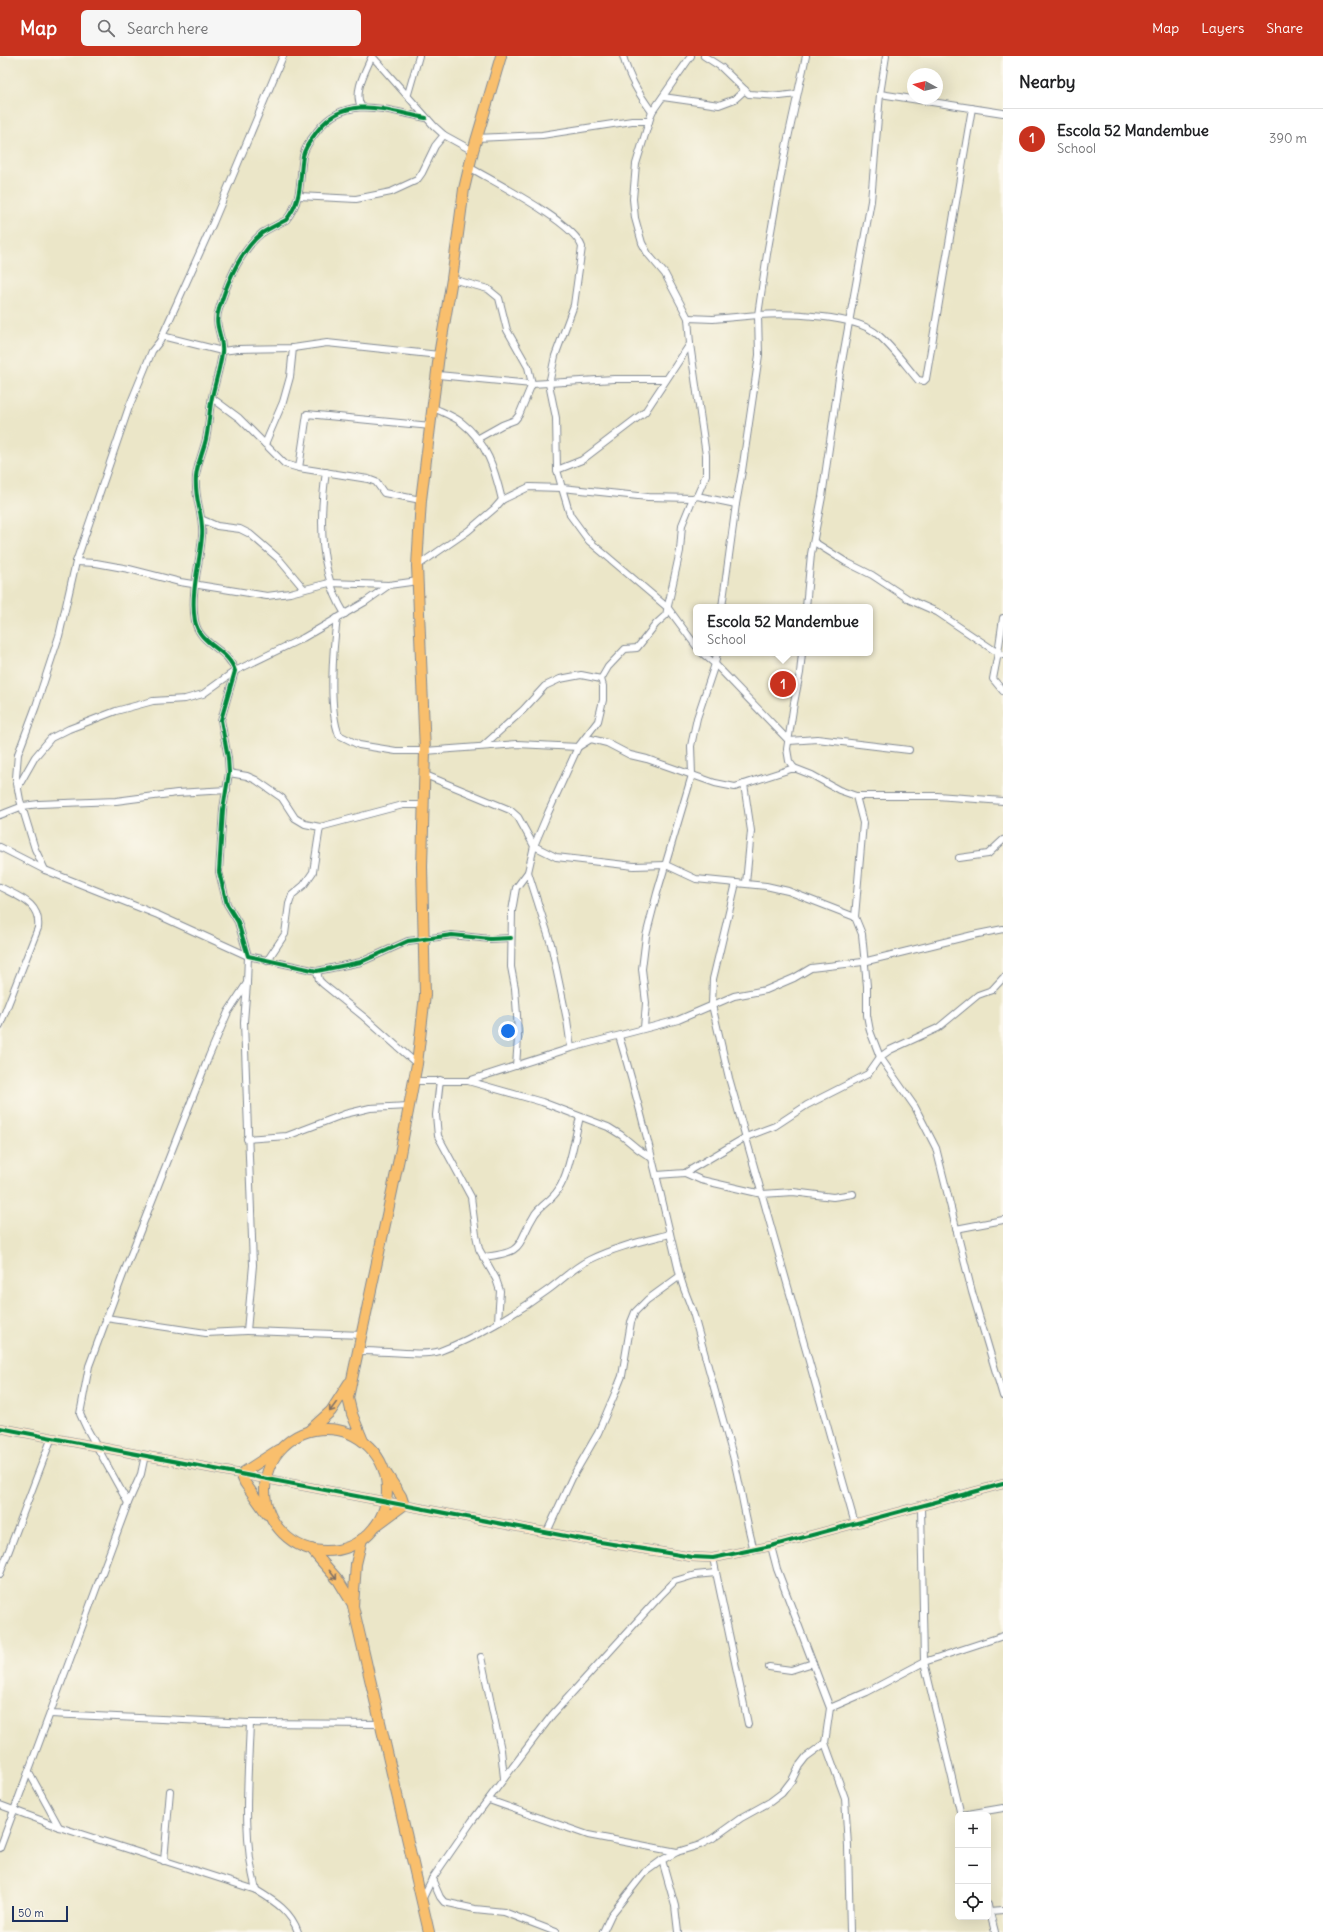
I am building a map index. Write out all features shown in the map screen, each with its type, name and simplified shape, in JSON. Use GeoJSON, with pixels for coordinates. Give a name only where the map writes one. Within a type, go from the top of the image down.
{"type":"FeatureCollection","features":[{"type":"Feature","properties":{"kind":"main road"},"geometry":{"type":"LineString","coordinates":[[363,1441],[352,1414],[348,1398],[363,1335],[409,1106],[417,1064],[425,995],[422,805],[425,751],[417,566],[422,500],[438,375],[439,355],[452,279],[457,233],[473,150],[501,56]]}},
{"type":"Feature","properties":{"kind":"main road"},"geometry":{"type":"LineString","coordinates":[[310,1430],[331,1411],[352,1380]]}},
{"type":"Feature","properties":{"kind":"main road"},"geometry":{"type":"LineString","coordinates":[[329,1428],[347,1432],[363,1441],[375,1453],[401,1496],[404,1505],[373,1528],[362,1539],[346,1547],[335,1550],[311,1549],[297,1544],[284,1535],[245,1483],[241,1474],[281,1448],[294,1437],[310,1430],[329,1428]]}},
{"type":"Feature","properties":{"kind":"main road"},"geometry":{"type":"LineString","coordinates":[[274,1523],[268,1509],[265,1494],[266,1479],[271,1462],[281,1448]]}},
{"type":"Feature","properties":{"kind":"main road"},"geometry":{"type":"LineString","coordinates":[[373,1528],[381,1515],[386,1501],[386,1484],[383,1468]]}},
{"type":"Feature","properties":{"kind":"main road"},"geometry":{"type":"LineString","coordinates":[[352,1603],[356,1564],[362,1539]]}},
{"type":"Feature","properties":{"kind":"main road"},"geometry":{"type":"LineString","coordinates":[[311,1549],[338,1580],[352,1603],[429,1932]]}},
{"type":"Feature","properties":{"kind":"street"},"geometry":{"type":"LineString","coordinates":[[45,870],[35,848],[20,800],[16,778],[18,754],[36,706],[59,636],[76,562],[129,407],[152,351],[162,336],[213,222],[283,56]]}},
{"type":"Feature","properties":{"kind":"street"},"geometry":{"type":"LineString","coordinates":[[361,106],[358,97],[372,56],[408,94],[426,118],[444,135],[473,150]]}},
{"type":"Feature","properties":{"kind":"street"},"geometry":{"type":"LineString","coordinates":[[408,94],[419,56]]}},
{"type":"Feature","properties":{"kind":"street"},"geometry":{"type":"LineString","coordinates":[[624,56],[627,71],[638,92],[652,112]]}},
{"type":"Feature","properties":{"kind":"street"},"geometry":{"type":"LineString","coordinates":[[516,1066],[518,1038],[515,988],[511,967],[511,938],[516,888],[528,872],[534,846],[578,747],[598,721],[603,700],[603,686],[601,679],[608,667],[625,649],[637,648],[656,624],[666,615],[680,551],[682,525],[706,475],[706,455],[690,344],[688,318],[665,274],[648,254],[639,234],[635,218],[634,199],[636,164],[652,112],[691,56]]}},
{"type":"Feature","properties":{"kind":"street"},"geometry":{"type":"LineString","coordinates":[[704,56],[721,67],[745,90],[754,95],[780,96],[797,94]]}},
{"type":"Feature","properties":{"kind":"street"},"geometry":{"type":"LineString","coordinates":[[722,604],[759,355],[758,315],[768,247],[797,94],[806,56]]}},
{"type":"Feature","properties":{"kind":"street"},"geometry":{"type":"LineString","coordinates":[[806,604],[814,542],[849,322],[872,201],[880,94],[886,56]]}},
{"type":"Feature","properties":{"kind":"street"},"geometry":{"type":"LineString","coordinates":[[663,96],[719,105],[735,99],[745,90]]}},
{"type":"Feature","properties":{"kind":"street"},"geometry":{"type":"LineString","coordinates":[[880,94],[1003,113]]}},
{"type":"Feature","properties":{"kind":"street"},"geometry":{"type":"LineString","coordinates":[[247,1331],[253,1265],[247,1139],[248,1096],[244,1022],[248,956],[238,922],[227,904],[219,872],[223,809],[229,773],[228,758],[221,720],[235,671],[233,663],[201,637],[195,622],[195,585],[203,520],[196,497],[196,478],[198,464],[204,451],[212,398],[217,382],[222,351],[216,324],[218,310],[237,268],[250,246],[261,234],[286,220],[299,196],[304,154],[309,142],[322,124],[339,112],[361,106],[426,118]]}},
{"type":"Feature","properties":{"kind":"street"},"geometry":{"type":"LineString","coordinates":[[688,318],[713,319],[780,313],[816,315],[865,326],[877,333],[918,380],[926,380],[972,108]]}},
{"type":"Feature","properties":{"kind":"street"},"geometry":{"type":"LineString","coordinates":[[476,138],[542,135],[625,122],[649,121]]}},
{"type":"Feature","properties":{"kind":"street"},"geometry":{"type":"LineString","coordinates":[[299,196],[356,199],[391,192],[417,180],[435,146],[444,135]]}},
{"type":"Feature","properties":{"kind":"street"},"geometry":{"type":"LineString","coordinates":[[469,167],[544,211],[580,239],[582,252],[574,305],[555,356],[549,384],[556,418],[557,470],[562,488],[570,515],[590,541],[668,608],[693,642]]}},
{"type":"Feature","properties":{"kind":"street"},"geometry":{"type":"LineString","coordinates":[[452,279],[488,289],[499,298],[507,330],[528,367],[532,384],[519,415],[515,420],[502,425],[477,439]]}},
{"type":"Feature","properties":{"kind":"street"},"geometry":{"type":"LineString","coordinates":[[162,336],[222,351],[238,349],[293,348],[327,343],[439,355]]}},
{"type":"Feature","properties":{"kind":"street"},"geometry":{"type":"LineString","coordinates":[[557,470],[582,460],[645,412],[690,344]]}},
{"type":"Feature","properties":{"kind":"street"},"geometry":{"type":"LineString","coordinates":[[265,444],[283,402],[290,377],[293,348]]}},
{"type":"Feature","properties":{"kind":"street"},"geometry":{"type":"LineString","coordinates":[[438,375],[532,384],[549,384],[568,381],[666,379]]}},
{"type":"Feature","properties":{"kind":"street"},"geometry":{"type":"LineString","coordinates":[[212,398],[239,418],[285,464],[299,468],[368,479],[376,482],[384,493],[422,500]]}},
{"type":"Feature","properties":{"kind":"street"},"geometry":{"type":"LineString","coordinates":[[434,408],[461,422],[477,439],[490,457],[502,500]]}},
{"type":"Feature","properties":{"kind":"street"},"geometry":{"type":"LineString","coordinates":[[299,468],[307,414],[431,426]]}},
{"type":"Feature","properties":{"kind":"street"},"geometry":{"type":"LineString","coordinates":[[326,472],[321,526],[329,583],[345,614]]}},
{"type":"Feature","properties":{"kind":"street"},"geometry":{"type":"LineString","coordinates":[[417,566],[468,531],[502,500],[529,487],[562,488],[648,497],[695,497],[736,504]]}},
{"type":"Feature","properties":{"kind":"street"},"geometry":{"type":"LineString","coordinates":[[203,520],[217,526],[240,529],[250,534],[279,559],[304,589]]}},
{"type":"Feature","properties":{"kind":"street"},"geometry":{"type":"LineString","coordinates":[[814,542],[846,562],[872,575],[910,600],[937,612],[1000,654]]}},
{"type":"Feature","properties":{"kind":"street"},"geometry":{"type":"LineString","coordinates":[[76,562],[96,563],[129,569],[195,585],[267,596],[290,594],[329,583],[390,584],[418,581]]}},
{"type":"Feature","properties":{"kind":"street"},"geometry":{"type":"LineString","coordinates":[[18,787],[35,757],[51,738],[116,710],[153,701],[186,699],[203,694],[235,671],[273,654],[345,614],[390,584]]}},
{"type":"Feature","properties":{"kind":"street"},"geometry":{"type":"LineString","coordinates":[[337,618],[332,679],[335,724],[339,735],[359,745],[375,749],[425,751],[517,744],[578,747],[591,739],[607,743],[630,755],[647,759],[715,783],[735,787],[794,768]]}},
{"type":"Feature","properties":{"kind":"street"},"geometry":{"type":"LineString","coordinates":[[1003,618],[1000,654],[993,679],[1003,690]]}},
{"type":"Feature","properties":{"kind":"street"},"geometry":{"type":"LineString","coordinates":[[706,656],[789,741]]}},
{"type":"Feature","properties":{"kind":"street"},"geometry":{"type":"LineString","coordinates":[[644,1028],[646,1003],[642,969],[646,936],[657,893],[692,775],[691,746],[715,664],[716,656]]}},
{"type":"Feature","properties":{"kind":"street"},"geometry":{"type":"LineString","coordinates":[[802,656],[800,678],[794,703],[789,741],[789,761],[794,768],[812,775],[839,790],[856,796],[936,796],[1003,801]]}},
{"type":"Feature","properties":{"kind":"street"},"geometry":{"type":"LineString","coordinates":[[483,746],[523,710],[546,686],[560,679],[581,675],[601,679]]}},
{"type":"Feature","properties":{"kind":"street"},"geometry":{"type":"LineString","coordinates":[[789,741],[817,739],[909,750]]}},
{"type":"Feature","properties":{"kind":"street"},"geometry":{"type":"LineString","coordinates":[[229,773],[248,776],[256,780],[282,798],[295,818],[305,824],[320,827],[403,805],[422,805]]}},
{"type":"Feature","properties":{"kind":"street"},"geometry":{"type":"LineString","coordinates":[[424,774],[510,810],[518,817],[534,846],[556,857],[634,866],[666,865],[696,879],[766,886],[788,892],[855,917]]}},
{"type":"Feature","properties":{"kind":"street"},"geometry":{"type":"LineString","coordinates":[[744,784],[752,831],[746,884]]}},
{"type":"Feature","properties":{"kind":"street"},"geometry":{"type":"LineString","coordinates":[[0,815],[23,806],[116,801],[177,793],[227,790]]}},
{"type":"Feature","properties":{"kind":"street"},"geometry":{"type":"LineString","coordinates":[[856,796],[863,823],[855,917],[862,934],[863,962],[870,1031],[880,1057],[915,1107],[936,1148],[972,1292],[1003,1396]]}},
{"type":"Feature","properties":{"kind":"street"},"geometry":{"type":"LineString","coordinates":[[267,961],[285,934],[292,895],[304,886],[313,872],[320,827]]}},
{"type":"Feature","properties":{"kind":"street"},"geometry":{"type":"LineString","coordinates":[[959,858],[988,854],[1003,840]]}},
{"type":"Feature","properties":{"kind":"street"},"geometry":{"type":"LineString","coordinates":[[0,847],[45,870],[158,915],[248,956],[317,971],[361,962],[408,941],[452,935],[490,939],[511,938]]}},
{"type":"Feature","properties":{"kind":"street"},"geometry":{"type":"LineString","coordinates":[[528,872],[536,892],[551,944],[567,1020],[571,1048]]}},
{"type":"Feature","properties":{"kind":"street"},"geometry":{"type":"LineString","coordinates":[[736,883],[713,978],[712,1005],[720,1042],[746,1138],[855,1524]]}},
{"type":"Feature","properties":{"kind":"street"},"geometry":{"type":"LineString","coordinates":[[0,886],[32,905],[40,917],[38,928],[2,1012],[0,1025]]}},
{"type":"Feature","properties":{"kind":"street"},"geometry":{"type":"LineString","coordinates":[[413,1081],[468,1080],[571,1048],[678,1020],[734,996],[766,990],[794,978],[811,968],[863,962],[973,934],[1003,929]]}},
{"type":"Feature","properties":{"kind":"street"},"geometry":{"type":"LineString","coordinates":[[317,971],[319,980],[323,984],[364,1017],[417,1064]]}},
{"type":"Feature","properties":{"kind":"street"},"geometry":{"type":"LineString","coordinates":[[657,1176],[685,1173],[746,1138],[775,1126],[807,1105],[868,1074],[880,1057],[890,1050],[938,1028],[978,995],[992,990],[1003,978]]}},
{"type":"Feature","properties":{"kind":"street"},"geometry":{"type":"LineString","coordinates":[[128,1503],[80,1414],[89,1366],[106,1318],[206,1063],[228,1012],[247,983]]}},
{"type":"Feature","properties":{"kind":"street"},"geometry":{"type":"LineString","coordinates":[[619,1036],[639,1106],[650,1157],[657,1176],[670,1234],[678,1261],[680,1276],[693,1313],[733,1457],[754,1550]]}},
{"type":"Feature","properties":{"kind":"street"},"geometry":{"type":"LineString","coordinates":[[440,1080],[436,1115],[438,1136],[471,1197],[476,1235],[483,1257],[496,1279],[500,1291],[498,1321]]}},
{"type":"Feature","properties":{"kind":"street"},"geometry":{"type":"LineString","coordinates":[[468,1080],[542,1102],[608,1127],[650,1157]]}},
{"type":"Feature","properties":{"kind":"street"},"geometry":{"type":"LineString","coordinates":[[247,1139],[287,1136],[345,1114],[370,1108],[409,1106]]}},
{"type":"Feature","properties":{"kind":"street"},"geometry":{"type":"LineString","coordinates":[[483,1257],[511,1252],[518,1247],[535,1214],[552,1199],[560,1189],[580,1117]]}},
{"type":"Feature","properties":{"kind":"street"},"geometry":{"type":"LineString","coordinates":[[685,1173],[701,1180],[762,1194],[793,1192],[833,1197],[853,1194]]}},
{"type":"Feature","properties":{"kind":"street"},"geometry":{"type":"LineString","coordinates":[[956,1229],[1003,1220]]}},
{"type":"Feature","properties":{"kind":"street"},"geometry":{"type":"LineString","coordinates":[[358,1351],[426,1354],[439,1351],[469,1339],[523,1308],[550,1289],[566,1274],[589,1260],[614,1249],[670,1234]]}},
{"type":"Feature","properties":{"kind":"street"},"geometry":{"type":"LineString","coordinates":[[547,1532],[572,1478],[598,1433],[622,1376],[631,1322],[635,1312],[647,1300],[680,1276]]}},
{"type":"Feature","properties":{"kind":"street"},"geometry":{"type":"LineString","coordinates":[[106,1318],[206,1333],[247,1331],[363,1335]]}},
{"type":"Feature","properties":{"kind":"street"},"geometry":{"type":"LineString","coordinates":[[0,1428],[547,1532],[692,1558],[713,1558],[771,1546],[1003,1484]]}},
{"type":"Feature","properties":{"kind":"street"},"geometry":{"type":"LineString","coordinates":[[0,1574],[52,1437]]}},
{"type":"Feature","properties":{"kind":"street"},"geometry":{"type":"LineString","coordinates":[[0,1848],[128,1503],[141,1474],[145,1455]]}},
{"type":"Feature","properties":{"kind":"street"},"geometry":{"type":"LineString","coordinates":[[921,1507],[924,1662],[961,1812]]}},
{"type":"Feature","properties":{"kind":"street"},"geometry":{"type":"LineString","coordinates":[[771,1546],[777,1569],[830,1708],[825,1743],[845,1798],[848,1846],[850,1932]]}},
{"type":"Feature","properties":{"kind":"street"},"geometry":{"type":"LineString","coordinates":[[713,1558],[748,1724]]}},
{"type":"Feature","properties":{"kind":"street"},"geometry":{"type":"LineString","coordinates":[[421,1901],[432,1880],[472,1821],[552,1715],[675,1581],[695,1575],[716,1573]]}},
{"type":"Feature","properties":{"kind":"street"},"geometry":{"type":"LineString","coordinates":[[830,1708],[924,1662],[1003,1636]]}},
{"type":"Feature","properties":{"kind":"street"},"geometry":{"type":"LineString","coordinates":[[482,1658],[501,1750],[504,1778]]}},
{"type":"Feature","properties":{"kind":"street"},"geometry":{"type":"LineString","coordinates":[[769,1667],[791,1670],[814,1663]]}},
{"type":"Feature","properties":{"kind":"street"},"geometry":{"type":"LineString","coordinates":[[50,1714],[250,1722],[380,1724]]}},
{"type":"Feature","properties":{"kind":"street"},"geometry":{"type":"LineString","coordinates":[[250,1722],[246,1811],[250,1869],[256,1890]]}},
{"type":"Feature","properties":{"kind":"street"},"geometry":{"type":"LineString","coordinates":[[602,1932],[611,1915],[644,1873],[662,1860],[677,1852],[700,1845],[770,1802],[782,1793],[806,1757],[825,1743]]}},
{"type":"Feature","properties":{"kind":"street"},"geometry":{"type":"LineString","coordinates":[[29,1772],[59,1827]]}},
{"type":"Feature","properties":{"kind":"street"},"geometry":{"type":"LineString","coordinates":[[164,1861],[170,1791]]}},
{"type":"Feature","properties":{"kind":"street"},"geometry":{"type":"LineString","coordinates":[[489,1800],[588,1835],[677,1852]]}},
{"type":"Feature","properties":{"kind":"street"},"geometry":{"type":"LineString","coordinates":[[0,1805],[59,1827],[256,1890],[281,1905],[295,1922],[298,1932]]}},
{"type":"Feature","properties":{"kind":"street"},"geometry":{"type":"LineString","coordinates":[[980,1812],[1003,1808]]}},
{"type":"Feature","properties":{"kind":"street"},"geometry":{"type":"LineString","coordinates":[[662,1860],[675,1906],[678,1932]]}},
{"type":"Feature","properties":{"kind":"street"},"geometry":{"type":"LineString","coordinates":[[432,1880],[440,1898],[444,1902],[475,1909],[504,1912],[556,1932]]}},
{"type":"Feature","properties":{"kind":"street"},"geometry":{"type":"LineString","coordinates":[[991,1908],[1003,1910]]}},
{"type":"Feature","properties":{"kind":"street"},"geometry":{"type":"LineString","coordinates":[[991,1916],[995,1932]]}},
{"type":"Feature","properties":{"kind":"cycle path"},"geometry":{"type":"LineString","coordinates":[[426,118],[383,109],[355,108],[342,112],[329,119],[318,130],[305,149],[298,197],[295,205],[286,220],[262,233],[248,248],[231,278],[217,315],[222,342],[222,353],[211,402],[206,439],[196,477],[196,493],[202,521],[202,536],[194,589],[194,610],[195,621],[202,636],[226,657],[235,671],[221,720],[228,758],[229,773],[223,809],[219,872],[227,904],[238,922],[248,956],[317,971],[361,962],[408,941],[452,935],[490,939],[511,938]]}},
{"type":"Feature","properties":{"kind":"cycle path"},"geometry":{"type":"LineString","coordinates":[[0,1428],[576,1538],[692,1557],[713,1558],[771,1546],[1003,1484]]}},
{"type":"Feature","properties":{"kind":"place","name":"Escola 52 Mandembue"},"geometry":{"type":"Point","coordinates":[783,684]}}]}
